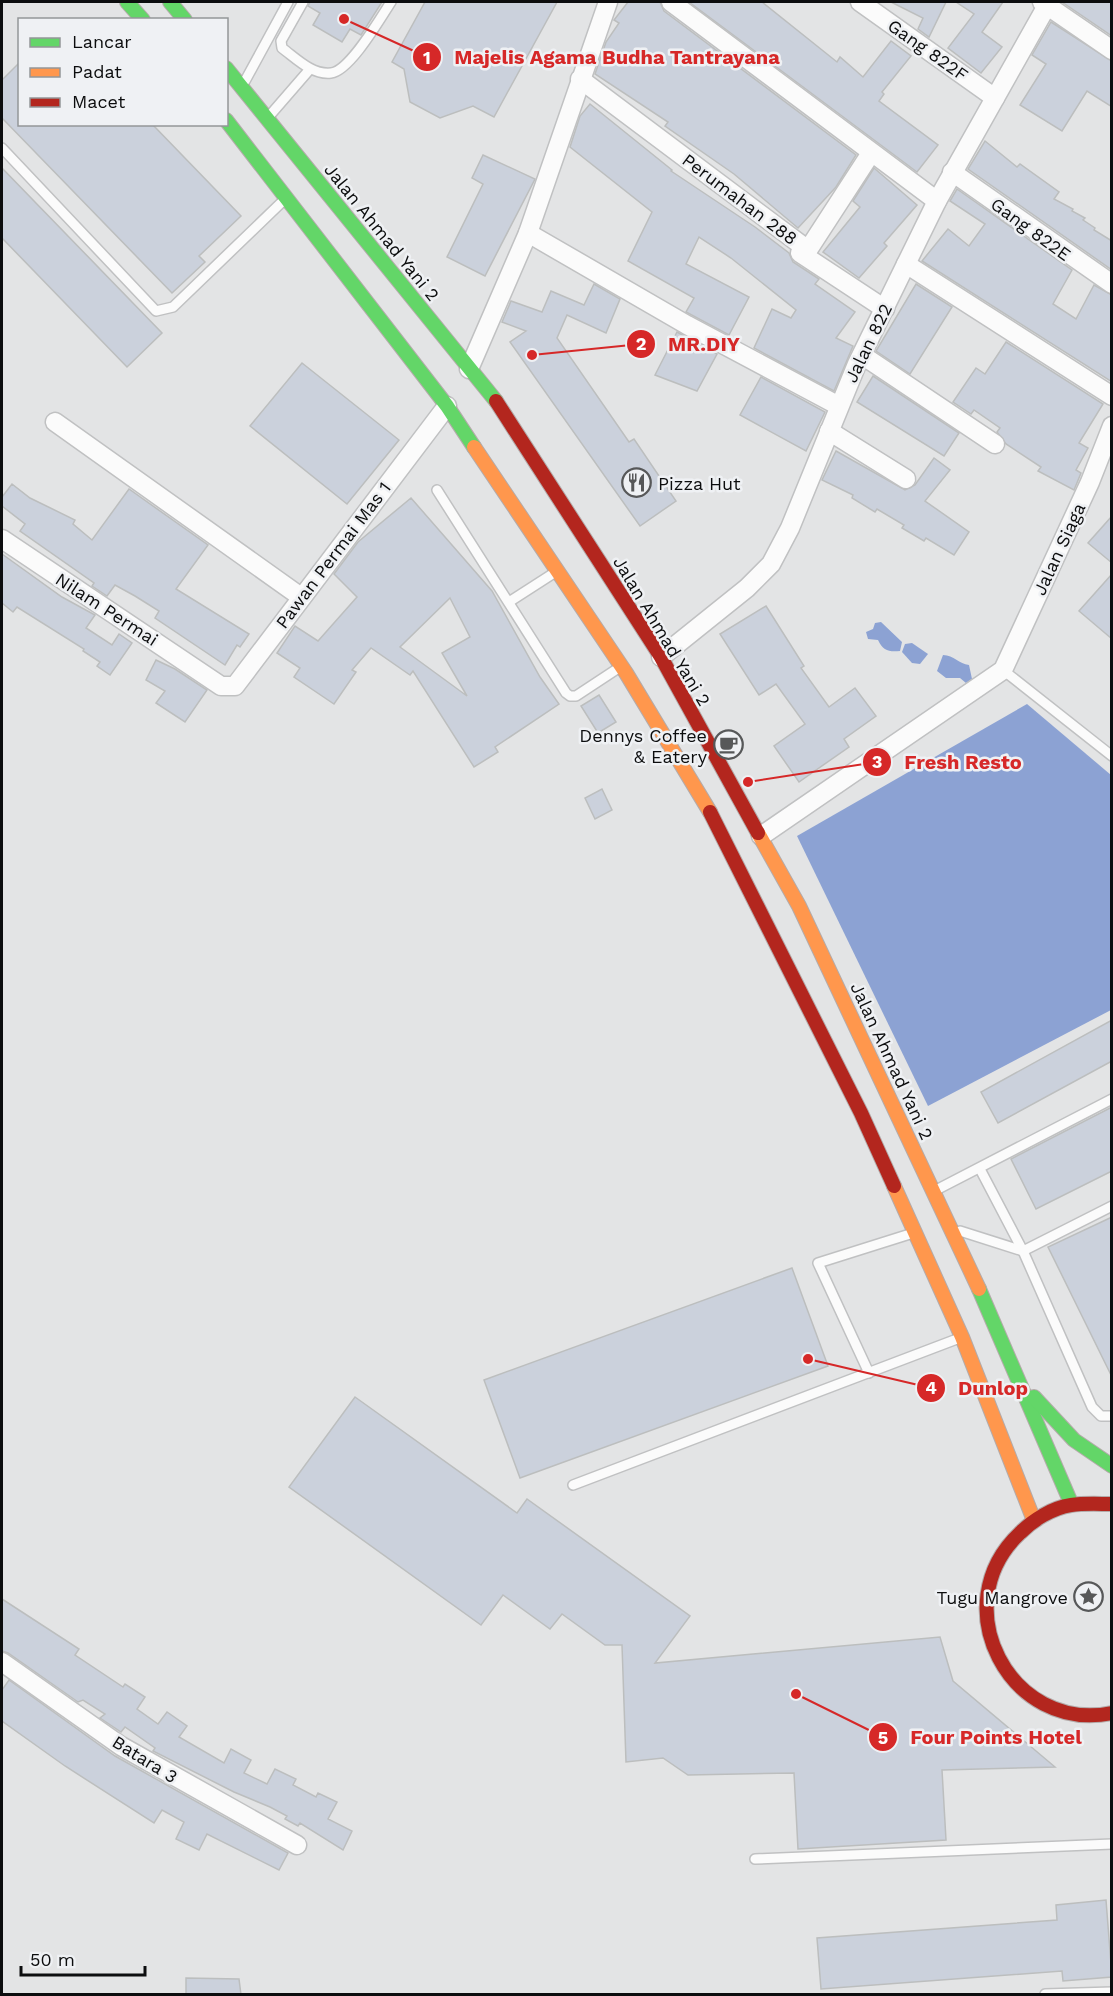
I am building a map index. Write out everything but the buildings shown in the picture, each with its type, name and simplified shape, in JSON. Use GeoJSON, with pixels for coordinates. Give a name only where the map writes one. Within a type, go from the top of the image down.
{"type":"FeatureCollection","features":[{"type":"Feature","properties":{"kind":"highway"},"geometry":{"type":"LineString","coordinates":[[127,2],[140,18]]}},
{"type":"Feature","properties":{"kind":"highway"},"geometry":{"type":"LineString","coordinates":[[170,2],[183,18]]}},
{"type":"Feature","properties":{"kind":"highway","name":"Jalan Ahmad Yani 2"},"geometry":{"type":"LineString","coordinates":[[228,70],[499,405],[661,657],[799,906],[1021,1383],[1071,1503]]}},
{"type":"Feature","properties":{"kind":"highway"},"geometry":{"type":"LineString","coordinates":[[228,122],[288,196],[447,406],[621,667],[709,810],[861,1113],[962,1337],[1033,1518]]}},
{"type":"Feature","properties":{"kind":"highway"},"geometry":{"type":"LineString","coordinates":[[1021,1383],[1074,1440],[1112,1466]]}},
{"type":"Feature","properties":{"kind":"highway"},"geometry":{"type":"LineString","coordinates":[[1110,1718],[1055,1709],[1039,1701],[1011,1680],[996,1658],[987,1633],[985,1616],[988,1581],[1003,1550],[1013,1536],[1033,1518],[1071,1503],[1112,1504]]}},
{"type":"Feature","properties":{"kind":"street"},"geometry":{"type":"LineString","coordinates":[[469,369],[528,232],[608,2]]}},
{"type":"Feature","properties":{"kind":"street"},"geometry":{"type":"LineString","coordinates":[[671,2],[936,201]]}},
{"type":"Feature","properties":{"kind":"street","name":"Gang 822F"},"geometry":{"type":"LineString","coordinates":[[860,2],[995,98]]}},
{"type":"Feature","properties":{"kind":"street"},"geometry":{"type":"LineString","coordinates":[[1046,3],[1112,50]]}},
{"type":"Feature","properties":{"kind":"street","name":"Jalan 822"},"geometry":{"type":"LineString","coordinates":[[661,657],[747,588],[771,564],[790,528],[862,355],[936,201],[1046,3]]}},
{"type":"Feature","properties":{"kind":"street","name":"Perumahan 288"},"geometry":{"type":"LineString","coordinates":[[580,79],[808,250],[871,153]]}},
{"type":"Feature","properties":{"kind":"street","name":"Gang 822E"},"geometry":{"type":"LineString","coordinates":[[952,172],[1112,284]]}},
{"type":"Feature","properties":{"kind":"street"},"geometry":{"type":"LineString","coordinates":[[528,232],[687,325],[839,406]]}},
{"type":"Feature","properties":{"kind":"street"},"geometry":{"type":"LineString","coordinates":[[800,253],[885,309]]}},
{"type":"Feature","properties":{"kind":"street"},"geometry":{"type":"LineString","coordinates":[[906,264],[1112,396]]}},
{"type":"Feature","properties":{"kind":"street"},"geometry":{"type":"LineString","coordinates":[[862,355],[995,444]]}},
{"type":"Feature","properties":{"kind":"street","name":"Pawan Permai Mas 1"},"geometry":{"type":"LineString","coordinates":[[213,679],[220,686],[235,686],[447,406]]}},
{"type":"Feature","properties":{"kind":"street"},"geometry":{"type":"LineString","coordinates":[[55,422],[301,597]]}},
{"type":"Feature","properties":{"kind":"street","name":"Jalan Siaga"},"geometry":{"type":"LineString","coordinates":[[1003,670],[1108,447],[1112,426]]}},
{"type":"Feature","properties":{"kind":"street"},"geometry":{"type":"LineString","coordinates":[[829,431],[906,478]]}},
{"type":"Feature","properties":{"kind":"street","name":"Nilam Permai"},"geometry":{"type":"LineString","coordinates":[[2,539],[213,679]]}},
{"type":"Feature","properties":{"kind":"street"},"geometry":{"type":"LineString","coordinates":[[761,837],[1003,670]]}},
{"type":"Feature","properties":{"kind":"street","name":"Batara 3"},"geometry":{"type":"LineString","coordinates":[[2,1662],[121,1746],[297,1845]]}},
{"type":"Feature","properties":{"kind":"lane"},"geometry":{"type":"LineString","coordinates":[[242,87],[288,2]]}},
{"type":"Feature","properties":{"kind":"lane"},"geometry":{"type":"LineString","coordinates":[[303,2],[281,41],[282,48],[310,69],[330,74],[343,67],[372,33],[391,2]]}},
{"type":"Feature","properties":{"kind":"lane"},"geometry":{"type":"LineString","coordinates":[[267,118],[310,69]]}},
{"type":"Feature","properties":{"kind":"lane"},"geometry":{"type":"LineString","coordinates":[[2,148],[156,311],[173,307],[288,196]]}},
{"type":"Feature","properties":{"kind":"lane"},"geometry":{"type":"LineString","coordinates":[[437,490],[570,696],[576,696],[621,667]]}},
{"type":"Feature","properties":{"kind":"lane"},"geometry":{"type":"LineString","coordinates":[[509,602],[556,572]]}},
{"type":"Feature","properties":{"kind":"lane"},"geometry":{"type":"LineString","coordinates":[[1003,670],[1112,756]]}},
{"type":"Feature","properties":{"kind":"lane"},"geometry":{"type":"LineString","coordinates":[[933,1191],[980,1169],[1112,1099]]}},
{"type":"Feature","properties":{"kind":"lane"},"geometry":{"type":"LineString","coordinates":[[980,1169],[1023,1251],[1092,1407],[1101,1416],[1112,1416]]}},
{"type":"Feature","properties":{"kind":"lane"},"geometry":{"type":"LineString","coordinates":[[950,1228],[1023,1251],[1112,1206]]}},
{"type":"Feature","properties":{"kind":"lane"},"geometry":{"type":"LineString","coordinates":[[869,1373],[818,1263],[914,1232]]}},
{"type":"Feature","properties":{"kind":"lane"},"geometry":{"type":"LineString","coordinates":[[573,1485],[962,1337]]}},
{"type":"Feature","properties":{"kind":"lane"},"geometry":{"type":"LineString","coordinates":[[755,1859],[1112,1844]]}},
{"type":"Feature","properties":{"kind":"lane"},"geometry":{"type":"LineString","coordinates":[[1045,1995],[1112,1992]]}},
{"type":"Feature","properties":{"kind":"water"},"geometry":{"type":"Polygon","coordinates":[[[881,622],[902,642],[900,651],[887,650],[878,640],[868,639],[866,632],[873,629],[875,623],[881,622]]]}},
{"type":"Feature","properties":{"kind":"water"},"geometry":{"type":"Polygon","coordinates":[[[912,643],[928,654],[920,664],[912,663],[902,652],[905,644],[912,643]]]}},
{"type":"Feature","properties":{"kind":"water"},"geometry":{"type":"Polygon","coordinates":[[[943,655],[969,665],[972,679],[966,683],[960,678],[946,678],[937,671],[943,655]]]}},
{"type":"Feature","properties":{"kind":"water"},"geometry":{"type":"Polygon","coordinates":[[[1027,704],[1111,775],[1111,1010],[928,1106],[797,836],[1027,704]]]}},
{"type":"Feature","properties":{"kind":"traffic: fast"},"geometry":{"type":"LineString","coordinates":[[127,2],[141,18]]}},
{"type":"Feature","properties":{"kind":"traffic: fast"},"geometry":{"type":"LineString","coordinates":[[170,2],[183,18]]}},
{"type":"Feature","properties":{"kind":"traffic: fast"},"geometry":{"type":"LineString","coordinates":[[228,70],[496,401]]}},
{"type":"Feature","properties":{"kind":"traffic: fast"},"geometry":{"type":"LineString","coordinates":[[228,123],[447,406],[474,447]]}},
{"type":"Feature","properties":{"kind":"traffic: fast"},"geometry":{"type":"LineString","coordinates":[[979,1289],[1071,1503]]}},
{"type":"Feature","properties":{"kind":"traffic: fast"},"geometry":{"type":"LineString","coordinates":[[1034,1397],[1074,1440],[1112,1466]]}},
{"type":"Feature","properties":{"kind":"traffic: slow"},"geometry":{"type":"LineString","coordinates":[[474,447],[626,673],[710,812]]}},
{"type":"Feature","properties":{"kind":"traffic: slow"},"geometry":{"type":"LineString","coordinates":[[758,833],[799,906],[979,1289]]}},
{"type":"Feature","properties":{"kind":"traffic: slow"},"geometry":{"type":"LineString","coordinates":[[894,1186],[962,1337],[1033,1518]]}},
{"type":"Feature","properties":{"kind":"traffic: jam"},"geometry":{"type":"LineString","coordinates":[[496,401],[661,657],[758,833]]}},
{"type":"Feature","properties":{"kind":"traffic: jam"},"geometry":{"type":"LineString","coordinates":[[710,812],[861,1113],[894,1186]]}},
{"type":"Feature","properties":{"kind":"traffic: jam"},"geometry":{"type":"LineString","coordinates":[[1112,1504],[1071,1505],[1043,1515],[1020,1533],[998,1562],[988,1594],[988,1627],[999,1658],[1018,1684],[1044,1704],[1076,1714],[1112,1713]]}},
{"type":"Feature","properties":{"kind":"place","name":"Majelis Agama Budha Tantrayana"},"geometry":{"type":"Point","coordinates":[344,19]}},
{"type":"Feature","properties":{"kind":"place","name":"MR.DIY"},"geometry":{"type":"Point","coordinates":[532,355]}},
{"type":"Feature","properties":{"kind":"place","name":"Pizza Hut"},"geometry":{"type":"Point","coordinates":[637,483]}},
{"type":"Feature","properties":{"kind":"place","name":"Dennys Coffee & Eatery"},"geometry":{"type":"Point","coordinates":[728,745]}},
{"type":"Feature","properties":{"kind":"place","name":"Fresh Resto"},"geometry":{"type":"Point","coordinates":[748,782]}},
{"type":"Feature","properties":{"kind":"place","name":"Dunlop"},"geometry":{"type":"Point","coordinates":[808,1359]}},
{"type":"Feature","properties":{"kind":"place","name":"Tugu Mangrove"},"geometry":{"type":"Point","coordinates":[1089,1597]}},
{"type":"Feature","properties":{"kind":"place","name":"Four Points Hotel"},"geometry":{"type":"Point","coordinates":[796,1694]}}]}
